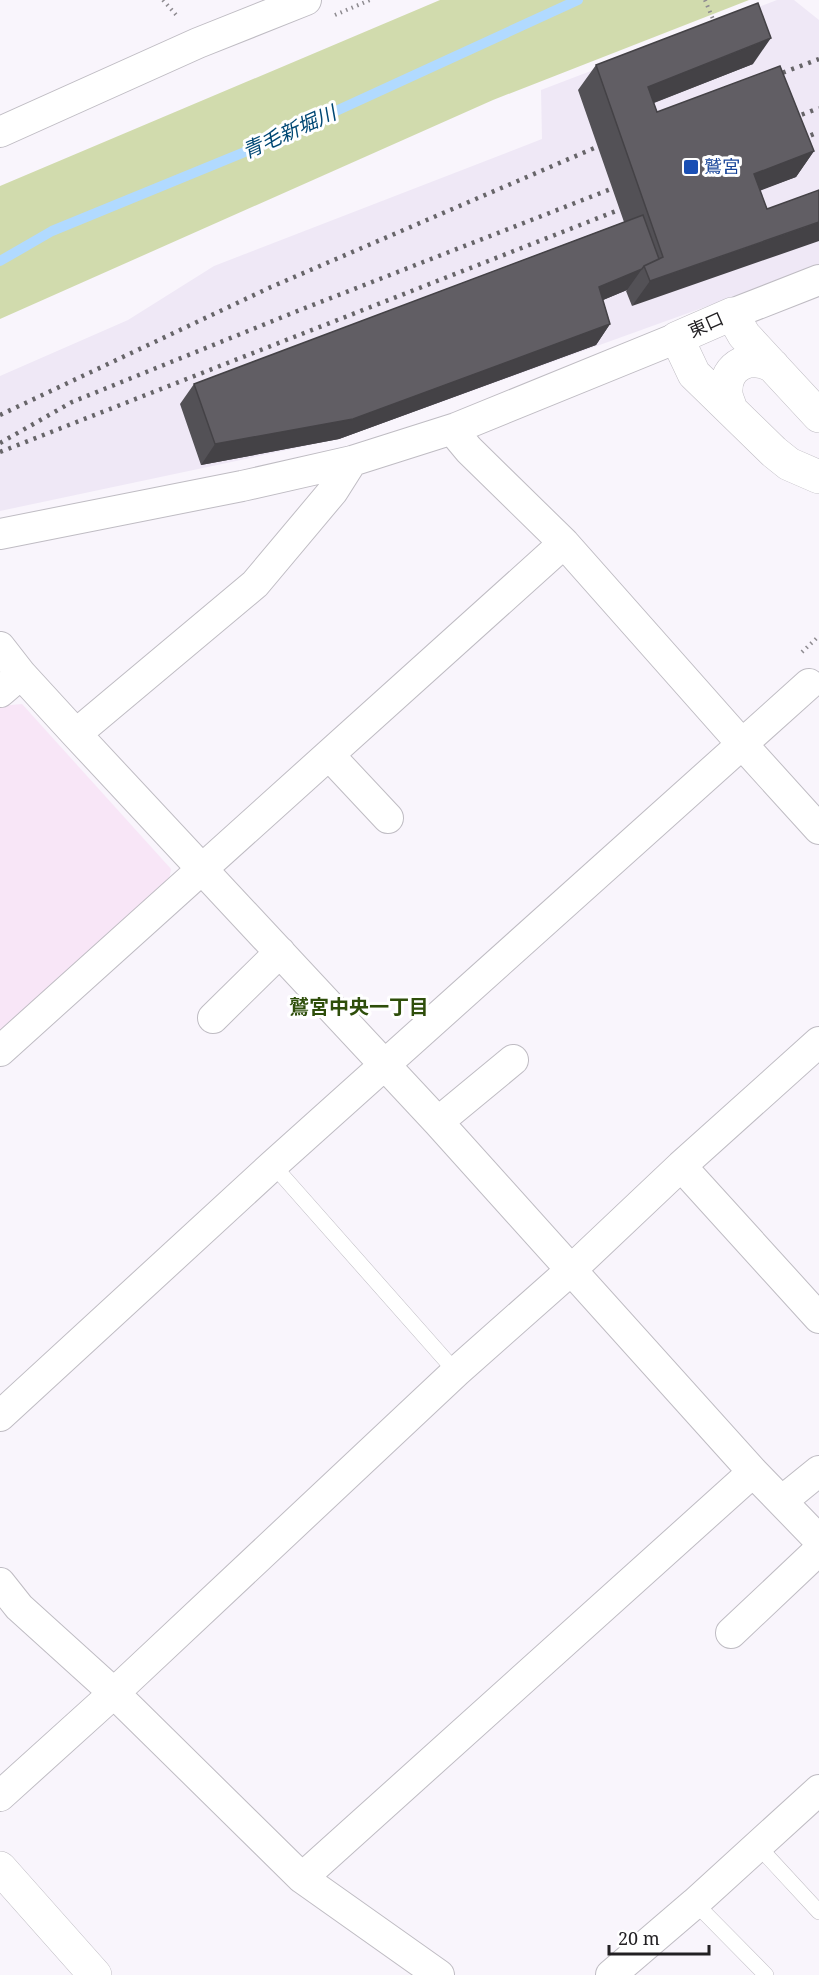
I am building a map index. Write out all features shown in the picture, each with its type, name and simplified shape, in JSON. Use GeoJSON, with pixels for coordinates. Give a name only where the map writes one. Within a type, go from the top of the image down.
{"type":"FeatureCollection","features":[{"type":"Feature","properties":{"kind":"street"},"geometry":{"type":"LineString","coordinates":[[0,132],[198,43],[306,0]]}},
{"type":"Feature","properties":{"kind":"street"},"geometry":{"type":"LineString","coordinates":[[732,314],[819,280]]}},
{"type":"Feature","properties":{"kind":"street","name":"東口"},"geometry":{"type":"LineString","coordinates":[[819,416],[744,335],[732,314],[677,338],[694,374],[774,452],[789,464],[819,477]]}},
{"type":"Feature","properties":{"kind":"street"},"geometry":{"type":"LineString","coordinates":[[0,534],[242,486],[352,461],[456,428],[677,338]]}},
{"type":"Feature","properties":{"kind":"street"},"geometry":{"type":"LineString","coordinates":[[731,410],[726,393],[727,383],[738,365],[751,360],[763,361],[773,366]]}},
{"type":"Feature","properties":{"kind":"street"},"geometry":{"type":"LineString","coordinates":[[456,428],[459,438],[469,450],[564,543],[819,829]]}},
{"type":"Feature","properties":{"kind":"street"},"geometry":{"type":"LineString","coordinates":[[76,734],[255,584],[333,491],[352,461]]}},
{"type":"Feature","properties":{"kind":"street"},"geometry":{"type":"LineString","coordinates":[[0,1051],[564,543]]}},
{"type":"Feature","properties":{"kind":"street"},"geometry":{"type":"LineString","coordinates":[[0,647],[11,683],[76,734],[438,1122],[753,1472],[819,1540]]}},
{"type":"Feature","properties":{"kind":"street"},"geometry":{"type":"LineString","coordinates":[[0,1416],[273,1165],[809,684]]}},
{"type":"Feature","properties":{"kind":"street"},"geometry":{"type":"LineString","coordinates":[[329,755],[388,818]]}},
{"type":"Feature","properties":{"kind":"street"},"geometry":{"type":"LineString","coordinates":[[213,1018],[280,952]]}},
{"type":"Feature","properties":{"kind":"street"},"geometry":{"type":"LineString","coordinates":[[0,1796],[114,1694],[456,1372],[570,1271],[681,1166],[819,1042]]}},
{"type":"Feature","properties":{"kind":"street"},"geometry":{"type":"LineString","coordinates":[[438,1122],[513,1060]]}},
{"type":"Feature","properties":{"kind":"street"},"geometry":{"type":"LineString","coordinates":[[681,1166],[819,1318]]}},
{"type":"Feature","properties":{"kind":"street"},"geometry":{"type":"LineString","coordinates":[[782,1501],[819,1471]]}},
{"type":"Feature","properties":{"kind":"street"},"geometry":{"type":"LineString","coordinates":[[302,1878],[753,1472]]}},
{"type":"Feature","properties":{"kind":"street"},"geometry":{"type":"LineString","coordinates":[[731,1633],[819,1550]]}},
{"type":"Feature","properties":{"kind":"street"},"geometry":{"type":"LineString","coordinates":[[0,1583],[19,1607],[114,1694],[302,1878],[439,1975]]}},
{"type":"Feature","properties":{"kind":"street"},"geometry":{"type":"LineString","coordinates":[[611,1975],[695,1903],[819,1790]]}},
{"type":"Feature","properties":{"kind":"street"},"geometry":{"type":"LineString","coordinates":[[0,1868],[94,1975]]}},
{"type":"Feature","properties":{"kind":"lane"},"geometry":{"type":"LineString","coordinates":[[273,1165],[456,1372]]}},
{"type":"Feature","properties":{"kind":"lane"},"geometry":{"type":"LineString","coordinates":[[758,1846],[819,1912]]}},
{"type":"Feature","properties":{"kind":"lane"},"geometry":{"type":"LineString","coordinates":[[695,1903],[766,1975]]}},
{"type":"Feature","properties":{"kind":"path"},"geometry":{"type":"LineString","coordinates":[[705,0],[716,27]]}},
{"type":"Feature","properties":{"kind":"shaded area"},"geometry":{"type":"Polygon","coordinates":[[[777,0],[794,0],[819,20],[819,266],[339,439],[0,511],[0,376],[128,320],[214,266],[542,139],[541,90],[777,0]]]}},
{"type":"Feature","properties":{"kind":"shaded area"},"geometry":{"type":"Polygon","coordinates":[[[22,704],[171,869],[169,880],[0,1035],[0,706],[22,704]]]}},
{"type":"Feature","properties":{"kind":"green space"},"geometry":{"type":"Polygon","coordinates":[[[440,0],[749,0],[493,100],[0,319],[0,186],[440,0]]]}},
{"type":"Feature","properties":{"kind":"building"},"geometry":{"type":"Polygon","coordinates":[[[758,3],[771,38],[648,87],[657,112],[780,66],[814,151],[754,174],[767,209],[819,190],[819,222],[650,281],[644,266],[663,257],[596,65],[758,3]]]}},
{"type":"Feature","properties":{"kind":"building"},"geometry":{"type":"Polygon","coordinates":[[[643,215],[659,259],[642,269],[599,287],[610,324],[353,419],[215,444],[194,384],[643,215]]]}},
{"type":"Feature","properties":{"kind":"waterway","name":"青毛新堀川"},"geometry":{"type":"LineString","coordinates":[[0,261],[52,231],[264,144],[578,0]]}},
{"type":"Feature","properties":{"kind":"railway"},"geometry":{"type":"LineString","coordinates":[[766,79],[819,59]]}},
{"type":"Feature","properties":{"kind":"railway"},"geometry":{"type":"LineString","coordinates":[[785,121],[819,108]]}},
{"type":"Feature","properties":{"kind":"railway"},"geometry":{"type":"LineString","coordinates":[[794,142],[819,132]]}},
{"type":"Feature","properties":{"kind":"railway"},"geometry":{"type":"LineString","coordinates":[[0,415],[271,287],[613,140]]}},
{"type":"Feature","properties":{"kind":"railway"},"geometry":{"type":"LineString","coordinates":[[0,443],[72,402],[300,310],[629,182]]}},
{"type":"Feature","properties":{"kind":"railway"},"geometry":{"type":"LineString","coordinates":[[0,452],[634,204]]}},
{"type":"Feature","properties":{"kind":"place","name":"鷲宮"},"geometry":{"type":"Point","coordinates":[691,167]}},
{"type":"Feature","properties":{"kind":"district","name":"鷲宮中央一丁目"},"geometry":{"type":"Point","coordinates":[359,1007]}}]}
